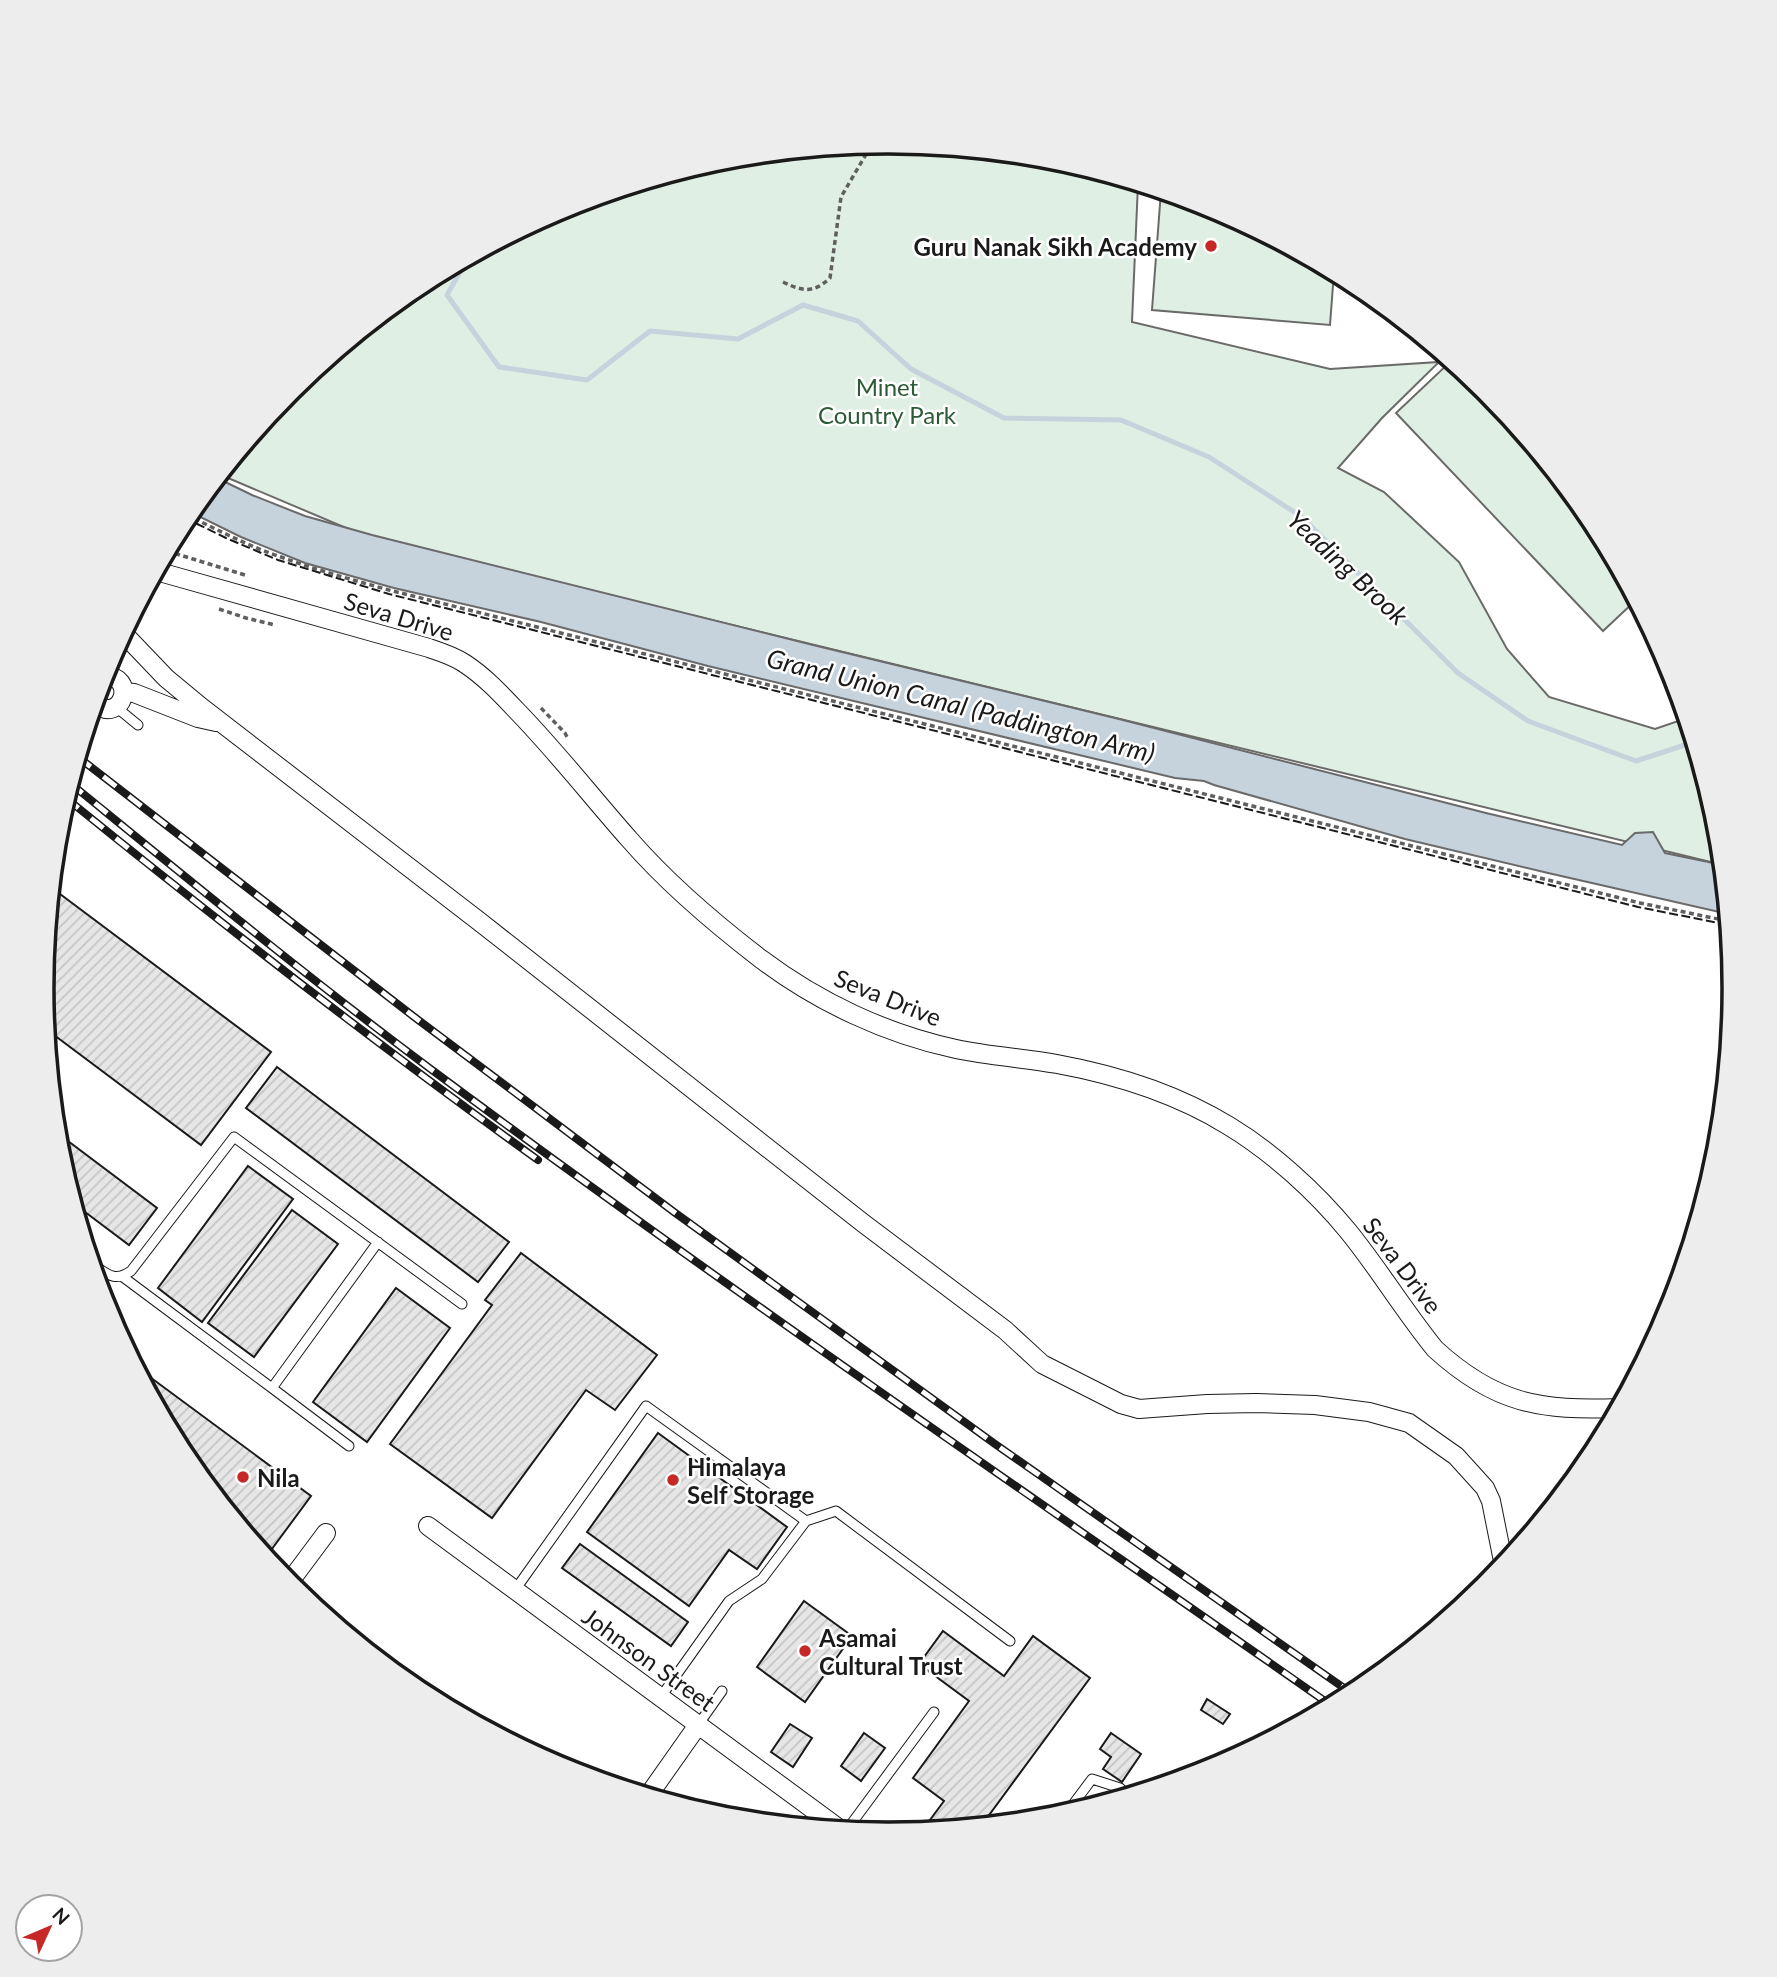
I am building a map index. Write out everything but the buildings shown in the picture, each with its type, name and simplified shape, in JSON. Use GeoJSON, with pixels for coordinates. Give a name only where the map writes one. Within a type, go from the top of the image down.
{"type":"FeatureCollection","features":[{"type":"Feature","properties":{"kind":"street","name":"Seva Drive"},"geometry":{"type":"LineString","coordinates":[[165,573],[418,644],[463,662],[527,721],[666,879],[709,918],[801,986],[852,1014],[927,1041],[956,1049],[1110,1074],[1183,1101],[1230,1126],[1270,1156],[1325,1204],[1350,1233],[1427,1338],[1442,1355],[1459,1368],[1503,1395],[1535,1406],[1610,1408]]}},
{"type":"Feature","properties":{"kind":"street"},"geometry":{"type":"LineString","coordinates":[[131,641],[166,678],[1005,1331],[1042,1364],[1121,1404],[1139,1409],[1207,1404],[1315,1405],[1370,1412],[1409,1423],[1456,1456],[1485,1488],[1491,1501],[1502,1554]]}},
{"type":"Feature","properties":{"kind":"street"},"geometry":{"type":"LineString","coordinates":[[115,678],[119,681],[120,699]]}},
{"type":"Feature","properties":{"kind":"street"},"geometry":{"type":"LineString","coordinates":[[103,709],[112,709],[120,699],[134,693],[198,718],[223,723]]}},
{"type":"Feature","properties":{"kind":"street","name":"Johnson Street"},"geometry":{"type":"LineString","coordinates":[[428,1526],[830,1821]]}},
{"type":"Feature","properties":{"kind":"street"},"geometry":{"type":"LineString","coordinates":[[295,1574],[326,1533]]}},
{"type":"Feature","properties":{"kind":"street"},"geometry":{"type":"LineString","coordinates":[[654,1788],[698,1725]]}},
{"type":"Feature","properties":{"kind":"lane"},"geometry":{"type":"LineString","coordinates":[[120,699],[138,725]]}},
{"type":"Feature","properties":{"kind":"lane"},"geometry":{"type":"LineString","coordinates":[[123,1277],[138,1263],[234,1137],[462,1304]]}},
{"type":"Feature","properties":{"kind":"lane"},"geometry":{"type":"LineString","coordinates":[[272,1388],[378,1242]]}},
{"type":"Feature","properties":{"kind":"lane"},"geometry":{"type":"LineString","coordinates":[[105,1272],[114,1277],[123,1277],[348,1446]]}},
{"type":"Feature","properties":{"kind":"lane"},"geometry":{"type":"LineString","coordinates":[[515,1590],[646,1406],[806,1521]]}},
{"type":"Feature","properties":{"kind":"lane"},"geometry":{"type":"LineString","coordinates":[[660,1698],[729,1601],[762,1579],[806,1521],[836,1511],[1010,1641]]}},
{"type":"Feature","properties":{"kind":"lane"},"geometry":{"type":"LineString","coordinates":[[698,1725],[722,1691]]}},
{"type":"Feature","properties":{"kind":"lane"},"geometry":{"type":"LineString","coordinates":[[851,1822],[934,1712]]}},
{"type":"Feature","properties":{"kind":"lane"},"geometry":{"type":"LineString","coordinates":[[1075,1801],[1091,1779],[1121,1789]]}},
{"type":"Feature","properties":{"kind":"path"},"geometry":{"type":"LineString","coordinates":[[783,282],[801,291],[821,287],[830,278],[841,197],[866,155]]}},
{"type":"Feature","properties":{"kind":"path"},"geometry":{"type":"LineString","coordinates":[[198,521],[279,557],[389,590],[1586,889],[1720,920]]}},
{"type":"Feature","properties":{"kind":"green space","name":"Minet Country Park"},"geometry":{"type":"Polygon","coordinates":[[[888,154],[997,161],[1051,170],[1138,193],[1132,322],[1330,369],[1439,362],[1382,418],[1338,468],[1384,492],[1459,562],[1507,649],[1549,697],[1655,729],[1678,721],[1694,773],[1713,863],[365,536],[229,478],[261,438],[338,361],[425,295],[471,266],[520,240],[620,199],[726,170],[780,161],[888,154]]]}},
{"type":"Feature","properties":{"kind":"green space"},"geometry":{"type":"Polygon","coordinates":[[[1160,200],[1257,240],[1333,283],[1330,325],[1152,310],[1160,200]]]}},
{"type":"Feature","properties":{"kind":"green space"},"geometry":{"type":"Polygon","coordinates":[[[1445,367],[1516,438],[1550,481],[1582,525],[1630,606],[1603,631],[1396,413],[1445,367]]]}},
{"type":"Feature","properties":{"kind":"water","name":"Grand Union Canal (Paddington Arm)"},"geometry":{"type":"Polygon","coordinates":[[[226,482],[305,516],[372,535],[1119,719],[1486,813],[1622,845],[1635,833],[1653,832],[1665,853],[1713,863],[1719,912],[1405,839],[1204,781],[1175,778],[394,588],[305,563],[201,517],[226,482]]]}},
{"type":"Feature","properties":{"kind":"waterway","name":"Yeading Brook"},"geometry":{"type":"LineString","coordinates":[[459,273],[447,295],[499,367],[587,380],[650,331],[738,339],[803,305],[858,321],[911,369],[1004,418],[1121,420],[1209,457],[1302,517],[1458,673],[1528,721],[1636,761],[1685,745]]}},
{"type":"Feature","properties":{"kind":"railway"},"geometry":{"type":"LineString","coordinates":[[86,763],[413,1016],[674,1212],[995,1444],[1343,1688]]}},
{"type":"Feature","properties":{"kind":"railway"},"geometry":{"type":"LineString","coordinates":[[79,790],[337,998],[539,1149],[878,1390],[1323,1700]]}},
{"type":"Feature","properties":{"kind":"railway"},"geometry":{"type":"LineString","coordinates":[[75,805],[299,982],[538,1160]]}},
{"type":"Feature","properties":{"kind":"fence"},"geometry":{"type":"LineString","coordinates":[[196,523],[278,560],[389,594],[1638,907],[1720,923]]}},
{"type":"Feature","properties":{"kind":"place","name":"Guru Nanak Sikh Academy"},"geometry":{"type":"Point","coordinates":[1211,246]}},
{"type":"Feature","properties":{"kind":"place","name":"Nila"},"geometry":{"type":"Point","coordinates":[243,1477]}},
{"type":"Feature","properties":{"kind":"place","name":"Himalaya Self Storage"},"geometry":{"type":"Point","coordinates":[673,1480]}},
{"type":"Feature","properties":{"kind":"place","name":"Asamai Cultural Trust"},"geometry":{"type":"Point","coordinates":[805,1651]}}]}
